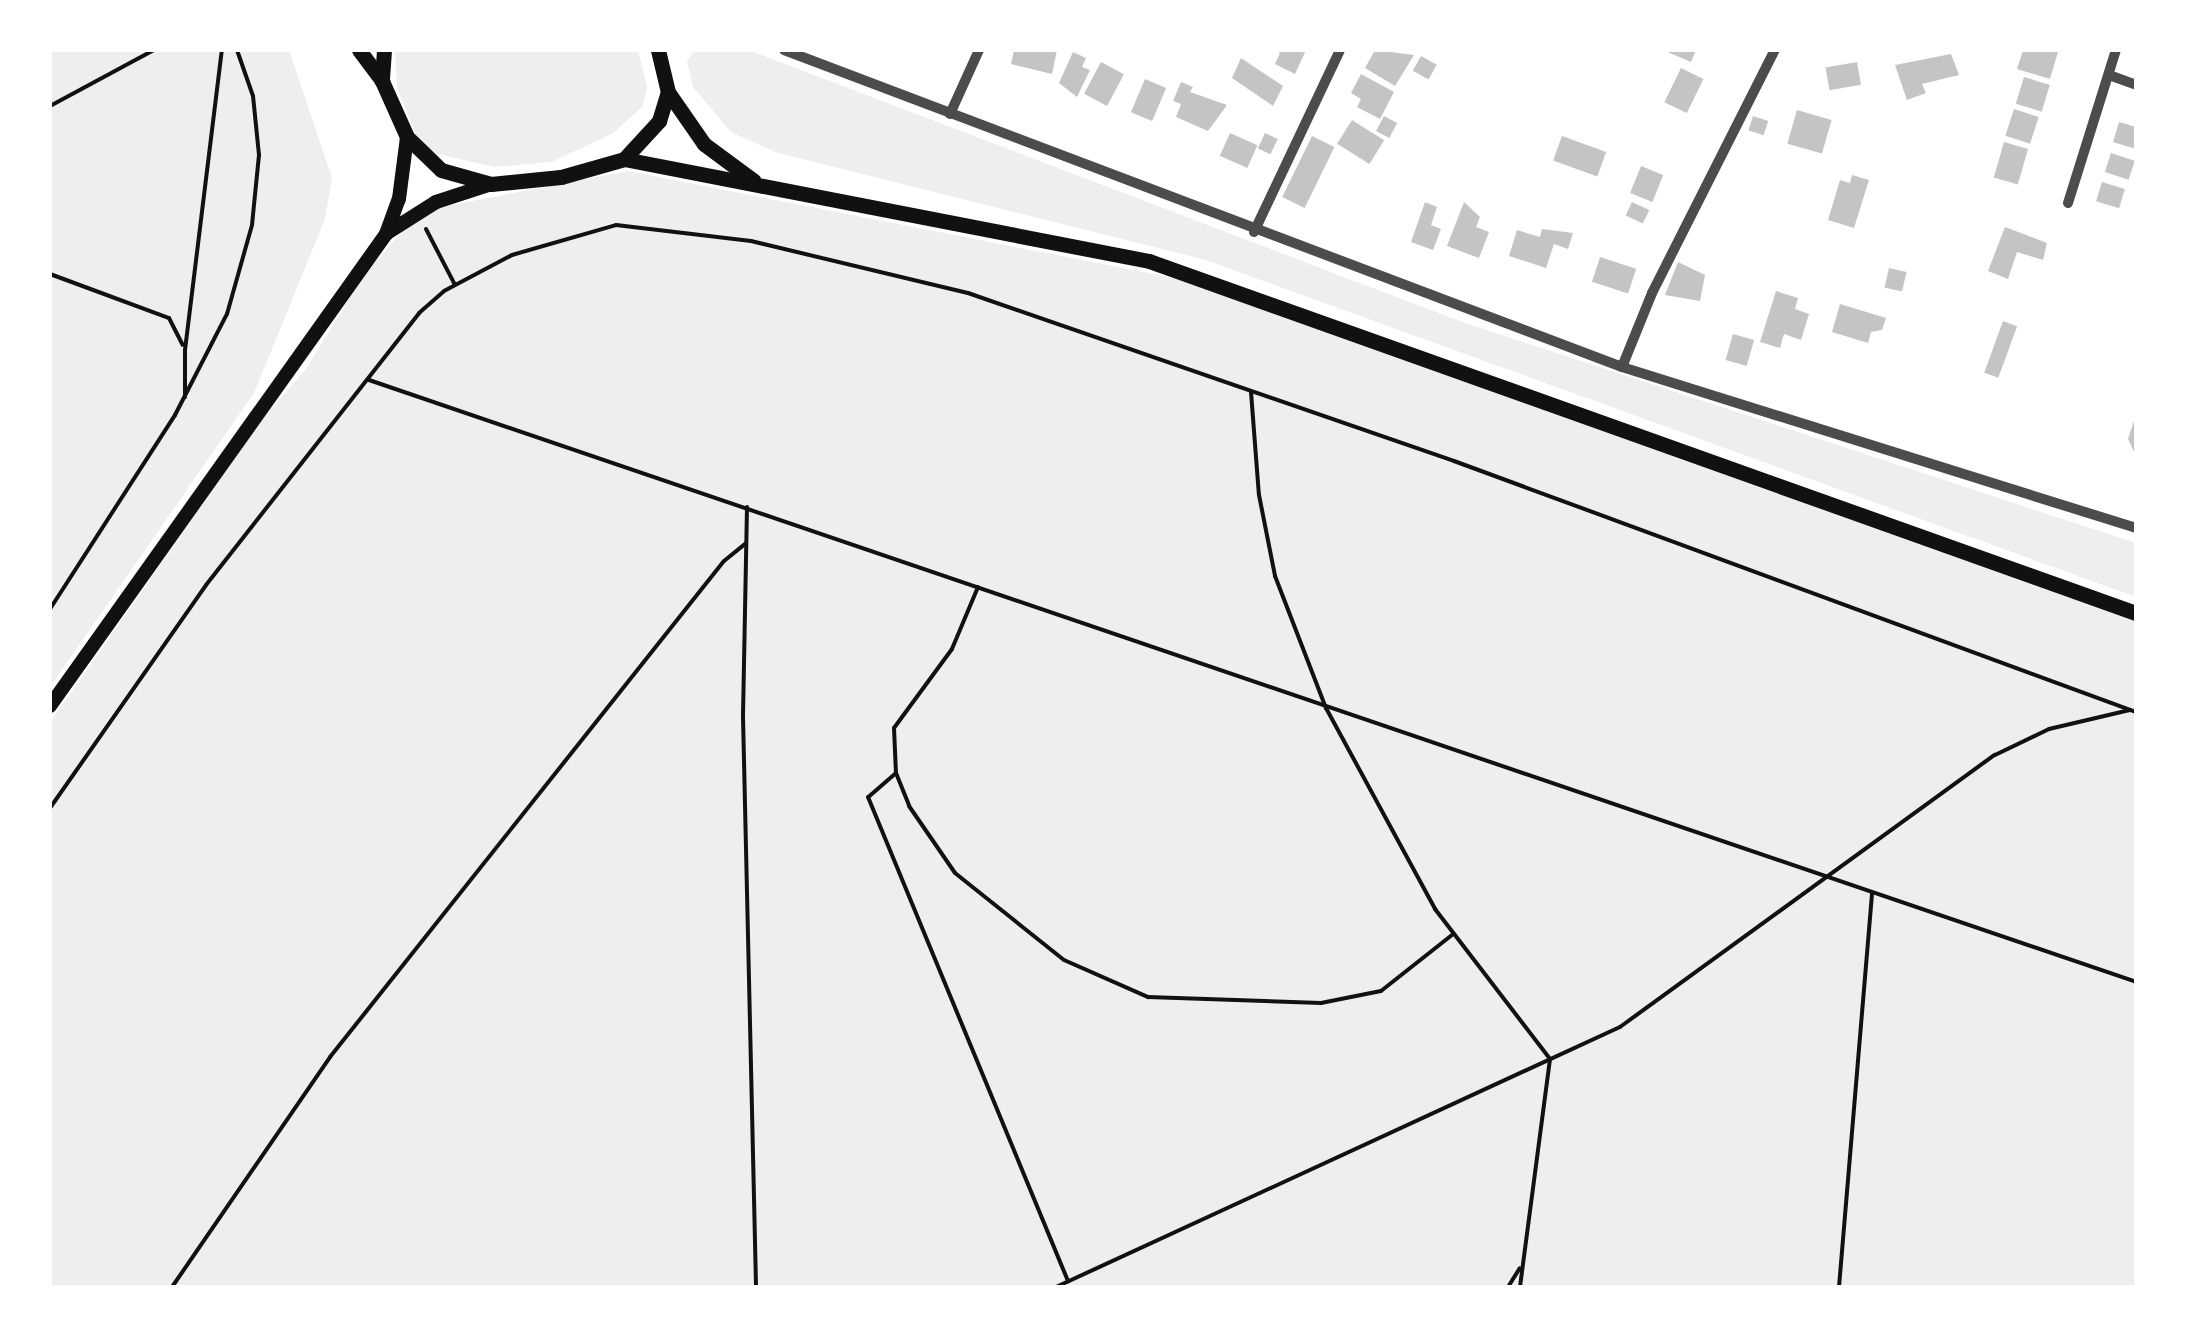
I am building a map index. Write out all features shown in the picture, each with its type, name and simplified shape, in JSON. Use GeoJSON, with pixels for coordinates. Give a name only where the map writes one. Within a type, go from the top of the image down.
{"type":"FeatureCollection","features":[{"type":"Feature","properties":{"kind":"main road"},"geometry":{"type":"LineString","coordinates":[[359,50],[382,81],[407,137],[440,170],[491,184]]}},
{"type":"Feature","properties":{"kind":"main road"},"geometry":{"type":"LineString","coordinates":[[382,81],[384,50]]}},
{"type":"Feature","properties":{"kind":"main road"},"geometry":{"type":"LineString","coordinates":[[658,50],[668,92],[704,144],[765,188]]}},
{"type":"Feature","properties":{"kind":"main road"},"geometry":{"type":"LineString","coordinates":[[624,159],[659,121],[668,92]]}},
{"type":"Feature","properties":{"kind":"main road"},"geometry":{"type":"LineString","coordinates":[[50,706],[386,234],[399,199],[407,137]]}},
{"type":"Feature","properties":{"kind":"main road"},"geometry":{"type":"LineString","coordinates":[[386,234],[418,211],[491,184],[561,178],[624,159],[1149,260],[2136,613]]}},
{"type":"Feature","properties":{"kind":"street"},"geometry":{"type":"LineString","coordinates":[[784,50],[1254,232],[1622,367],[2136,528]]}},
{"type":"Feature","properties":{"kind":"street"},"geometry":{"type":"LineString","coordinates":[[950,114],[979,50]]}},
{"type":"Feature","properties":{"kind":"street"},"geometry":{"type":"LineString","coordinates":[[1254,232],[1340,50]]}},
{"type":"Feature","properties":{"kind":"street"},"geometry":{"type":"LineString","coordinates":[[1622,367],[1652,293],[1775,50]]}},
{"type":"Feature","properties":{"kind":"street"},"geometry":{"type":"LineString","coordinates":[[2068,203],[2116,50]]}},
{"type":"Feature","properties":{"kind":"street"},"geometry":{"type":"LineString","coordinates":[[2109,75],[2136,84]]}},
{"type":"Feature","properties":{"kind":"path"},"geometry":{"type":"LineString","coordinates":[[50,106],[154,50]]}},
{"type":"Feature","properties":{"kind":"path"},"geometry":{"type":"LineString","coordinates":[[185,398],[185,350],[222,50]]}},
{"type":"Feature","properties":{"kind":"path"},"geometry":{"type":"LineString","coordinates":[[50,608],[185,398],[227,314],[252,225],[258,120],[237,50]]}},
{"type":"Feature","properties":{"kind":"path"},"geometry":{"type":"LineString","coordinates":[[418,211],[456,285]]}},
{"type":"Feature","properties":{"kind":"path"},"geometry":{"type":"LineString","coordinates":[[50,808],[206,586],[419,313],[456,285],[552,240],[646,223],[905,275],[1251,390],[2133,711]]}},
{"type":"Feature","properties":{"kind":"path"},"geometry":{"type":"LineString","coordinates":[[50,274],[168,318],[185,350]]}},
{"type":"Feature","properties":{"kind":"path"},"geometry":{"type":"LineString","coordinates":[[369,380],[2136,982]]}},
{"type":"Feature","properties":{"kind":"path"},"geometry":{"type":"LineString","coordinates":[[1251,390],[1259,495],[1275,576],[1326,708],[1452,935],[1550,1058],[1520,1287]]}},
{"type":"Feature","properties":{"kind":"path"},"geometry":{"type":"LineString","coordinates":[[747,507],[744,736],[756,1287]]}},
{"type":"Feature","properties":{"kind":"path"},"geometry":{"type":"LineString","coordinates":[[172,1287],[330,1057],[724,561],[746,543]]}},
{"type":"Feature","properties":{"kind":"path"},"geometry":{"type":"LineString","coordinates":[[978,588],[952,649],[894,728],[896,773],[909,806],[955,873],[1064,960],[1148,997],[1259,1005],[1359,998],[1381,992],[1452,935]]}},
{"type":"Feature","properties":{"kind":"path"},"geometry":{"type":"LineString","coordinates":[[1056,1287],[1620,1026],[1996,755],[2049,729],[2133,711]]}},
{"type":"Feature","properties":{"kind":"path"},"geometry":{"type":"LineString","coordinates":[[896,773],[868,797],[1068,1281]]}},
{"type":"Feature","properties":{"kind":"path"},"geometry":{"type":"LineString","coordinates":[[1839,1287],[1872,894]]}},
{"type":"Feature","properties":{"kind":"path"},"geometry":{"type":"LineString","coordinates":[[1508,1287],[1523,1264]]}},
{"type":"Feature","properties":{"kind":"shaded area"},"geometry":{"type":"Polygon","coordinates":[[[50,50],[289,50],[332,178],[325,219],[254,393],[50,687],[50,50]]]}},
{"type":"Feature","properties":{"kind":"shaded area"},"geometry":{"type":"Polygon","coordinates":[[[395,50],[638,50],[647,87],[643,106],[612,134],[551,162],[494,167],[434,153],[418,140],[397,88],[395,50]]]}},
{"type":"Feature","properties":{"kind":"shaded area"},"geometry":{"type":"Polygon","coordinates":[[[695,50],[748,50],[1462,322],[2136,543],[2136,597],[1206,260],[775,152],[731,132],[693,87],[687,61],[695,50]]]}},
{"type":"Feature","properties":{"kind":"shaded area"},"geometry":{"type":"Polygon","coordinates":[[[628,171],[1174,278],[2136,620],[2136,1287],[50,1287],[50,722],[265,416],[306,369],[364,274],[404,230],[441,207],[628,171]]]}},
{"type":"Feature","properties":{"kind":"building"},"geometry":{"type":"Polygon","coordinates":[[[1014,50],[1057,50],[1052,74],[1011,64],[1014,50]]]}},
{"type":"Feature","properties":{"kind":"building"},"geometry":{"type":"Polygon","coordinates":[[[1274,50],[1306,50],[1295,74],[1275,64],[1280,53],[1274,50]]]}},
{"type":"Feature","properties":{"kind":"building"},"geometry":{"type":"Polygon","coordinates":[[[1375,50],[1414,55],[1395,86],[1365,68],[1375,50]]]}},
{"type":"Feature","properties":{"kind":"building"},"geometry":{"type":"Polygon","coordinates":[[[1663,50],[1696,50],[1691,62],[1663,50]]]}},
{"type":"Feature","properties":{"kind":"building"},"geometry":{"type":"Polygon","coordinates":[[[2023,50],[2058,52],[2050,79],[2017,69],[2023,50]]]}},
{"type":"Feature","properties":{"kind":"building"},"geometry":{"type":"Polygon","coordinates":[[[1073,52],[1086,58],[1082,67],[1090,70],[1077,97],[1059,83],[1073,52]]]}},
{"type":"Feature","properties":{"kind":"building"},"geometry":{"type":"Polygon","coordinates":[[[1951,54],[1959,75],[1922,84],[1926,93],[1907,100],[1895,65],[1951,54]]]}},
{"type":"Feature","properties":{"kind":"building"},"geometry":{"type":"Polygon","coordinates":[[[1421,56],[1437,65],[1429,80],[1413,71],[1421,56]]]}},
{"type":"Feature","properties":{"kind":"building"},"geometry":{"type":"Polygon","coordinates":[[[1241,58],[1283,86],[1273,106],[1232,78],[1241,58]]]}},
{"type":"Feature","properties":{"kind":"building"},"geometry":{"type":"Polygon","coordinates":[[[1101,62],[1124,74],[1107,106],[1084,94],[1101,62]]]}},
{"type":"Feature","properties":{"kind":"building"},"geometry":{"type":"Polygon","coordinates":[[[1857,62],[1861,85],[1829,90],[1825,68],[1857,62]]]}},
{"type":"Feature","properties":{"kind":"building"},"geometry":{"type":"Polygon","coordinates":[[[1681,68],[1703,79],[1687,113],[1664,102],[1681,68]]]}},
{"type":"Feature","properties":{"kind":"building"},"geometry":{"type":"Polygon","coordinates":[[[1361,74],[1394,92],[1380,119],[1357,107],[1361,99],[1351,93],[1361,74]]]}},
{"type":"Feature","properties":{"kind":"building"},"geometry":{"type":"Polygon","coordinates":[[[2024,77],[2050,85],[2042,112],[2016,104],[2024,77]]]}},
{"type":"Feature","properties":{"kind":"building"},"geometry":{"type":"Polygon","coordinates":[[[1145,79],[1166,88],[1152,121],[1131,112],[1145,79]]]}},
{"type":"Feature","properties":{"kind":"building"},"geometry":{"type":"Polygon","coordinates":[[[1181,82],[1193,87],[1190,92],[1227,105],[1208,131],[1176,117],[1181,104],[1173,101],[1181,82]]]}},
{"type":"Feature","properties":{"kind":"building"},"geometry":{"type":"Polygon","coordinates":[[[2014,109],[2039,117],[2030,144],[2005,136],[2014,109]]]}},
{"type":"Feature","properties":{"kind":"building"},"geometry":{"type":"Polygon","coordinates":[[[1797,110],[1832,120],[1822,154],[1787,144],[1797,110]]]}},
{"type":"Feature","properties":{"kind":"building"},"geometry":{"type":"Polygon","coordinates":[[[1384,116],[1397,123],[1389,138],[1376,131],[1384,116]]]}},
{"type":"Feature","properties":{"kind":"building"},"geometry":{"type":"Polygon","coordinates":[[[1753,116],[1768,121],[1764,135],[1748,130],[1753,116]]]}},
{"type":"Feature","properties":{"kind":"building"},"geometry":{"type":"Polygon","coordinates":[[[1352,120],[1384,140],[1369,164],[1337,144],[1352,120]]]}},
{"type":"Feature","properties":{"kind":"building"},"geometry":{"type":"Polygon","coordinates":[[[2119,122],[2136,127],[2136,149],[2113,142],[2119,122]]]}},
{"type":"Feature","properties":{"kind":"building"},"geometry":{"type":"Polygon","coordinates":[[[1230,133],[1257,145],[1247,168],[1220,156],[1230,133]]]}},
{"type":"Feature","properties":{"kind":"building"},"geometry":{"type":"Polygon","coordinates":[[[1265,133],[1278,139],[1271,154],[1258,148],[1265,133]]]}},
{"type":"Feature","properties":{"kind":"building"},"geometry":{"type":"Polygon","coordinates":[[[1312,136],[1334,147],[1305,208],[1282,197],[1312,136]]]}},
{"type":"Feature","properties":{"kind":"building"},"geometry":{"type":"Polygon","coordinates":[[[1562,136],[1606,152],[1597,177],[1553,160],[1562,136]]]}},
{"type":"Feature","properties":{"kind":"building"},"geometry":{"type":"Polygon","coordinates":[[[2004,142],[2028,149],[2018,184],[1994,178],[2004,142]]]}},
{"type":"Feature","properties":{"kind":"building"},"geometry":{"type":"Polygon","coordinates":[[[2111,153],[2135,161],[2129,180],[2105,172],[2111,153]]]}},
{"type":"Feature","properties":{"kind":"building"},"geometry":{"type":"Polygon","coordinates":[[[1641,166],[1663,175],[1652,202],[1630,193],[1641,166]]]}},
{"type":"Feature","properties":{"kind":"building"},"geometry":{"type":"Polygon","coordinates":[[[1852,175],[1869,180],[1854,228],[1828,220],[1840,180],[1850,183],[1852,175]]]}},
{"type":"Feature","properties":{"kind":"building"},"geometry":{"type":"Polygon","coordinates":[[[2102,182],[2125,189],[2119,208],[2096,201],[2102,182]]]}},
{"type":"Feature","properties":{"kind":"building"},"geometry":{"type":"Polygon","coordinates":[[[1425,202],[1437,207],[1431,225],[1441,229],[1433,250],[1411,242],[1425,202]]]}},
{"type":"Feature","properties":{"kind":"building"},"geometry":{"type":"Polygon","coordinates":[[[1464,202],[1480,217],[1476,227],[1489,232],[1479,258],[1447,246],[1464,202]]]}},
{"type":"Feature","properties":{"kind":"building"},"geometry":{"type":"Polygon","coordinates":[[[1632,202],[1649,210],[1643,224],[1626,216],[1632,202]]]}},
{"type":"Feature","properties":{"kind":"building"},"geometry":{"type":"Polygon","coordinates":[[[2005,227],[2047,243],[2043,260],[2017,252],[2008,279],[1988,271],[2005,227]]]}},
{"type":"Feature","properties":{"kind":"building"},"geometry":{"type":"Polygon","coordinates":[[[1542,229],[1573,233],[1568,249],[1554,244],[1546,268],[1509,256],[1517,230],[1540,237],[1542,229]]]}},
{"type":"Feature","properties":{"kind":"building"},"geometry":{"type":"Polygon","coordinates":[[[1600,257],[1636,269],[1628,293],[1592,282],[1600,257]]]}},
{"type":"Feature","properties":{"kind":"building"},"geometry":{"type":"Polygon","coordinates":[[[1678,262],[1705,275],[1700,301],[1665,295],[1678,262]]]}},
{"type":"Feature","properties":{"kind":"building"},"geometry":{"type":"Polygon","coordinates":[[[1889,268],[1907,272],[1902,292],[1885,287],[1889,268]]]}},
{"type":"Feature","properties":{"kind":"building"},"geometry":{"type":"Polygon","coordinates":[[[1776,291],[1798,298],[1795,309],[1809,314],[1801,340],[1784,334],[1780,348],[1760,342],[1776,291]]]}},
{"type":"Feature","properties":{"kind":"building"},"geometry":{"type":"Polygon","coordinates":[[[1840,304],[1886,318],[1882,330],[1871,332],[1868,343],[1832,332],[1840,304]]]}},
{"type":"Feature","properties":{"kind":"building"},"geometry":{"type":"Polygon","coordinates":[[[2003,321],[2017,326],[1998,378],[1984,373],[2003,321]]]}},
{"type":"Feature","properties":{"kind":"building"},"geometry":{"type":"Polygon","coordinates":[[[1733,334],[1754,340],[1747,366],[1726,360],[1733,334]]]}},
{"type":"Feature","properties":{"kind":"building"},"geometry":{"type":"Polygon","coordinates":[[[2136,415],[2136,456],[2128,439],[2136,415]]]}}]}
